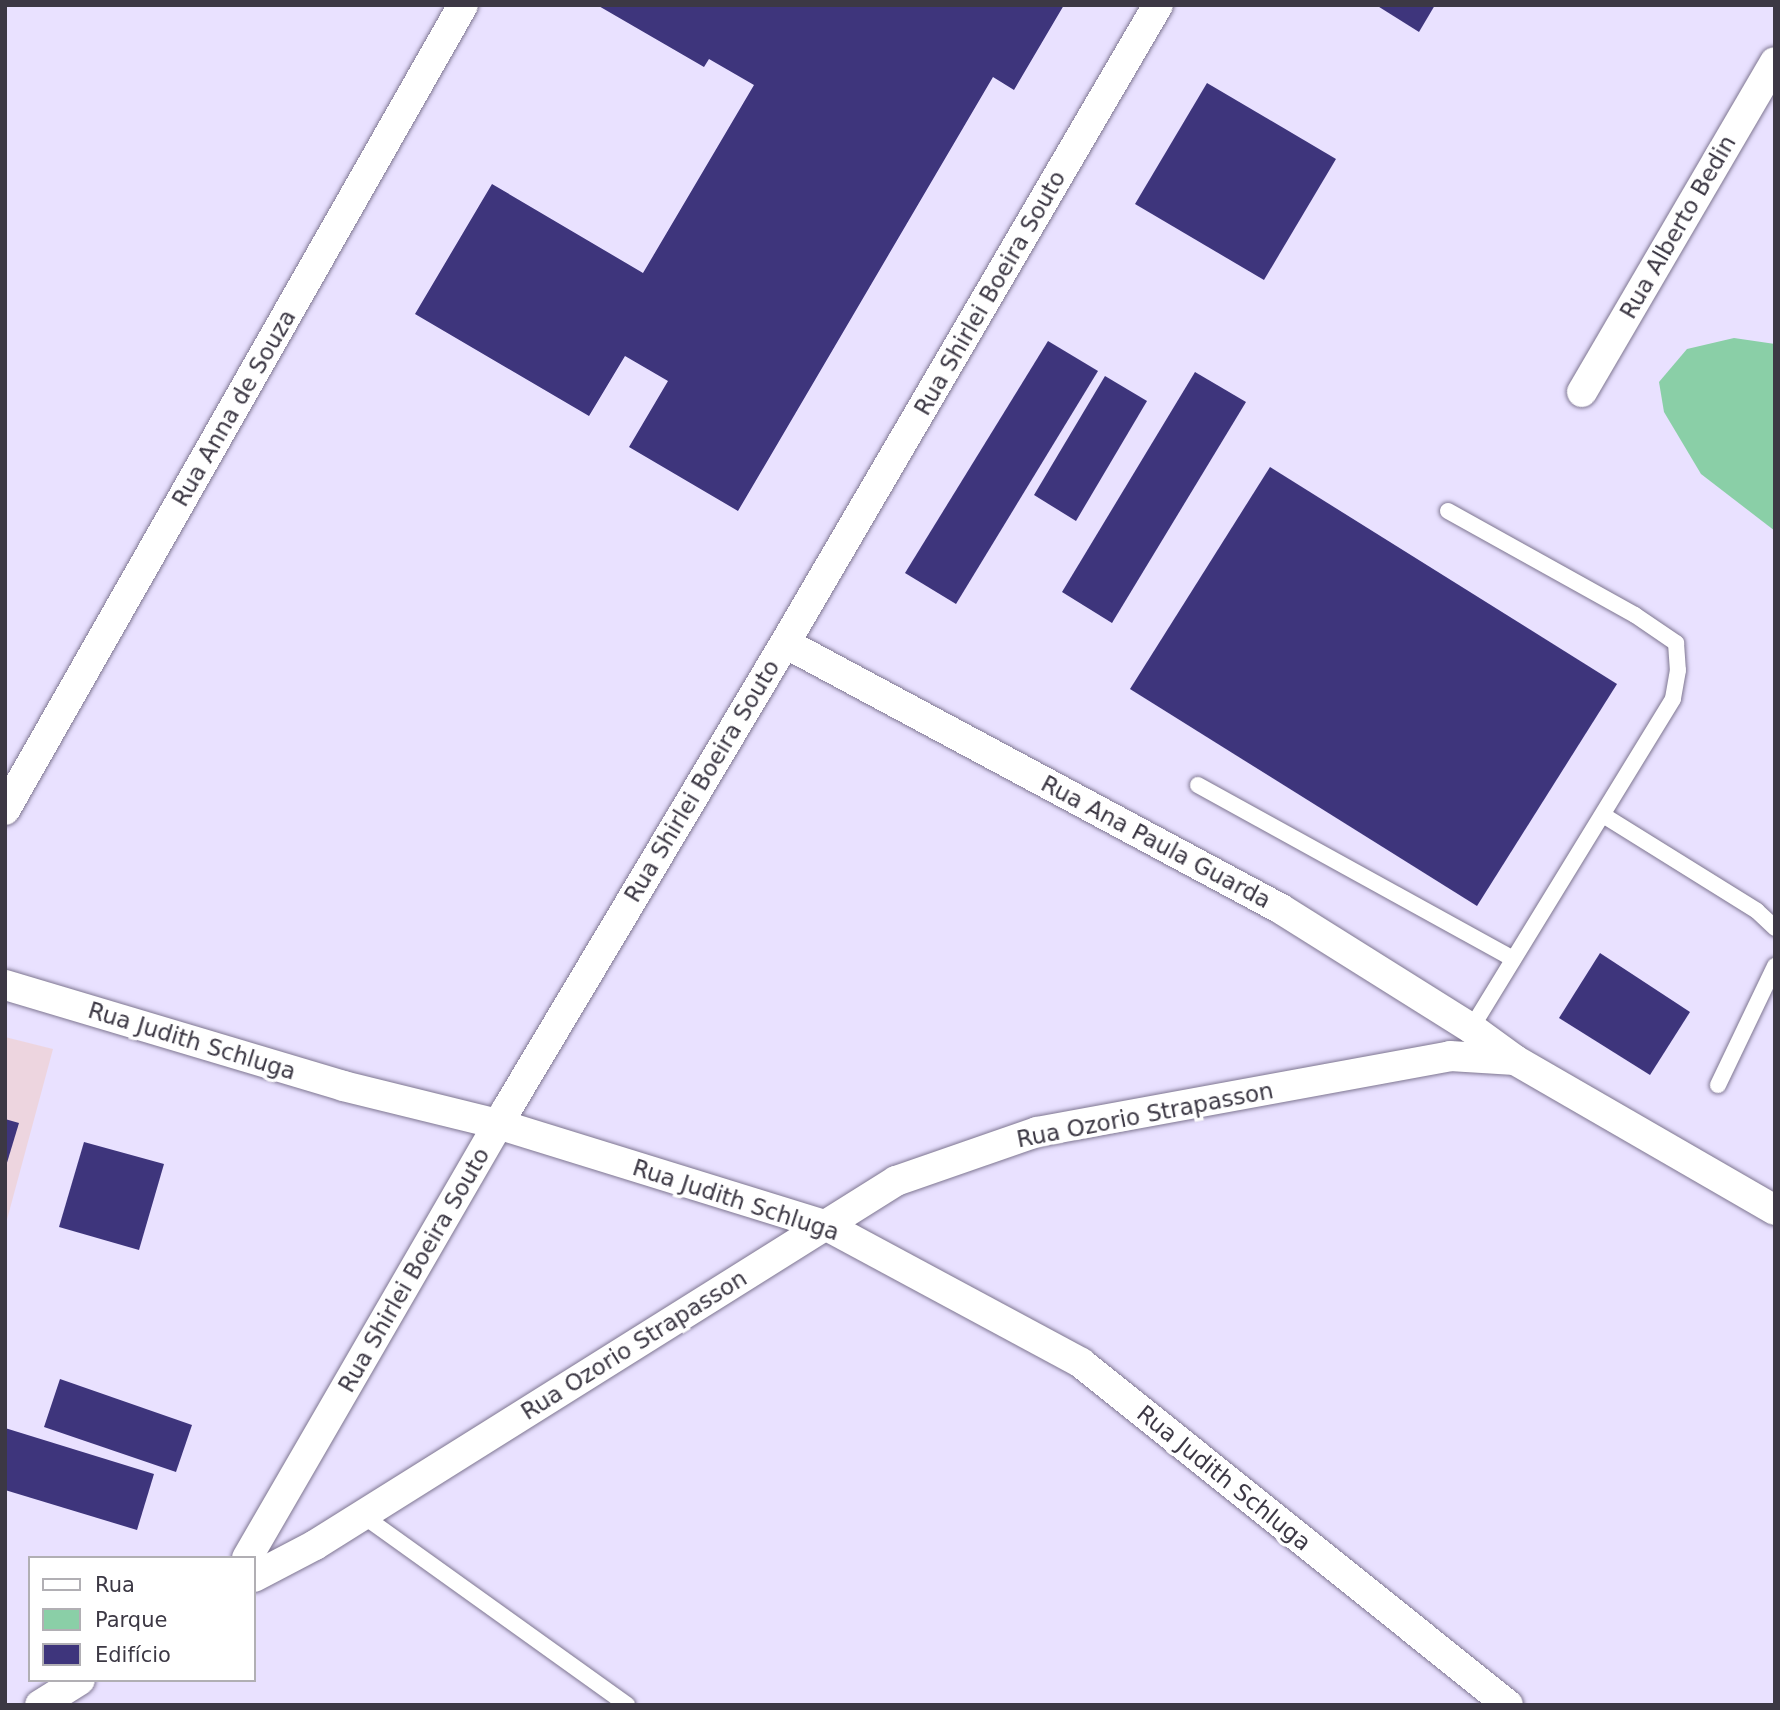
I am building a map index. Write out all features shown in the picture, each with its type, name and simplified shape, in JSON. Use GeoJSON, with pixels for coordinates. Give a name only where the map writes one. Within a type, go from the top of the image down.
{"type":"FeatureCollection","features":[{"type":"Feature","properties":{"kind":"street","name":"Rua Anna de Souza"},"geometry":{"type":"LineString","coordinates":[[5,810],[463,5]]}},
{"type":"Feature","properties":{"kind":"street","name":"Rua Shirlei Boeira Souto"},"geometry":{"type":"LineString","coordinates":[[248,1556],[498,1124],[785,642],[1158,5]]}},
{"type":"Feature","properties":{"kind":"street","name":"Rua Alberto Bedin"},"geometry":{"type":"LineString","coordinates":[[1581,392],[1775,62]]}},
{"type":"Feature","properties":{"kind":"street","name":"Rua Ana Paula Guarda"},"geometry":{"type":"LineString","coordinates":[[785,642],[1281,909],[1471,1028],[1515,1060]]}},
{"type":"Feature","properties":{"kind":"street","name":"Rua Judith Schluga"},"geometry":{"type":"LineString","coordinates":[[5,985],[344,1086],[498,1124],[825,1225],[1081,1363],[1508,1705]]}},
{"type":"Feature","properties":{"kind":"street","name":"Rua Ozorio Strapasson"},"geometry":{"type":"LineString","coordinates":[[256,1576],[362,1515],[896,1181],[1037,1132],[1450,1056],[1515,1060],[1775,1210]]}},
{"type":"Feature","properties":{"kind":"street"},"geometry":{"type":"LineString","coordinates":[[40,1705],[77,1682]]}},
{"type":"Feature","properties":{"kind":"lane"},"geometry":{"type":"LineString","coordinates":[[1448,510],[1635,615],[1676,643],[1678,670],[1673,699],[1471,1028]]}},
{"type":"Feature","properties":{"kind":"lane"},"geometry":{"type":"LineString","coordinates":[[1198,785],[1513,959]]}},
{"type":"Feature","properties":{"kind":"lane"},"geometry":{"type":"LineString","coordinates":[[1603,815],[1757,911],[1775,928]]}},
{"type":"Feature","properties":{"kind":"lane"},"geometry":{"type":"LineString","coordinates":[[1718,1085],[1775,967]]}},
{"type":"Feature","properties":{"kind":"lane"},"geometry":{"type":"LineString","coordinates":[[362,1515],[627,1705]]}},
{"type":"Feature","properties":{"kind":"shaded area"},"geometry":{"type":"Polygon","coordinates":[[[5,1037],[53,1049],[5,1227],[5,1037]]]}},
{"type":"Feature","properties":{"kind":"green space"},"geometry":{"type":"Polygon","coordinates":[[[1734,338],[1775,344],[1775,531],[1701,474],[1664,412],[1659,382],[1687,349],[1734,338]]]}},
{"type":"Feature","properties":{"kind":"building"},"geometry":{"type":"Polygon","coordinates":[[[597,5],[1064,5],[1014,90],[993,77],[738,511],[629,447],[668,381],[625,356],[589,416],[415,314],[492,184],[643,273],[754,85],[709,59],[704,67],[597,5]]]}},
{"type":"Feature","properties":{"kind":"building"},"geometry":{"type":"Polygon","coordinates":[[[1376,5],[1435,5],[1419,32],[1376,5]]]}},
{"type":"Feature","properties":{"kind":"building"},"geometry":{"type":"Polygon","coordinates":[[[1207,83],[1336,159],[1264,280],[1135,204],[1207,83]]]}},
{"type":"Feature","properties":{"kind":"building"},"geometry":{"type":"Polygon","coordinates":[[[1048,341],[1098,371],[956,604],[905,573],[1048,341]]]}},
{"type":"Feature","properties":{"kind":"building"},"geometry":{"type":"Polygon","coordinates":[[[1195,372],[1246,402],[1112,623],[1062,592],[1195,372]]]}},
{"type":"Feature","properties":{"kind":"building"},"geometry":{"type":"Polygon","coordinates":[[[1105,376],[1147,401],[1076,521],[1034,495],[1105,376]]]}},
{"type":"Feature","properties":{"kind":"building"},"geometry":{"type":"Polygon","coordinates":[[[1270,467],[1617,684],[1477,906],[1130,689],[1270,467]]]}},
{"type":"Feature","properties":{"kind":"building"},"geometry":{"type":"Polygon","coordinates":[[[1600,953],[1690,1012],[1650,1075],[1559,1018],[1600,953]]]}},
{"type":"Feature","properties":{"kind":"building"},"geometry":{"type":"Polygon","coordinates":[[[5,1119],[19,1123],[6,1166],[5,1166],[5,1119]]]}},
{"type":"Feature","properties":{"kind":"building"},"geometry":{"type":"Polygon","coordinates":[[[84,1142],[164,1164],[139,1250],[59,1227],[84,1142]]]}},
{"type":"Feature","properties":{"kind":"building"},"geometry":{"type":"Polygon","coordinates":[[[60,1379],[192,1425],[176,1472],[44,1427],[60,1379]]]}},
{"type":"Feature","properties":{"kind":"building"},"geometry":{"type":"Polygon","coordinates":[[[5,1428],[154,1474],[137,1530],[5,1490],[5,1428]]]}}]}
